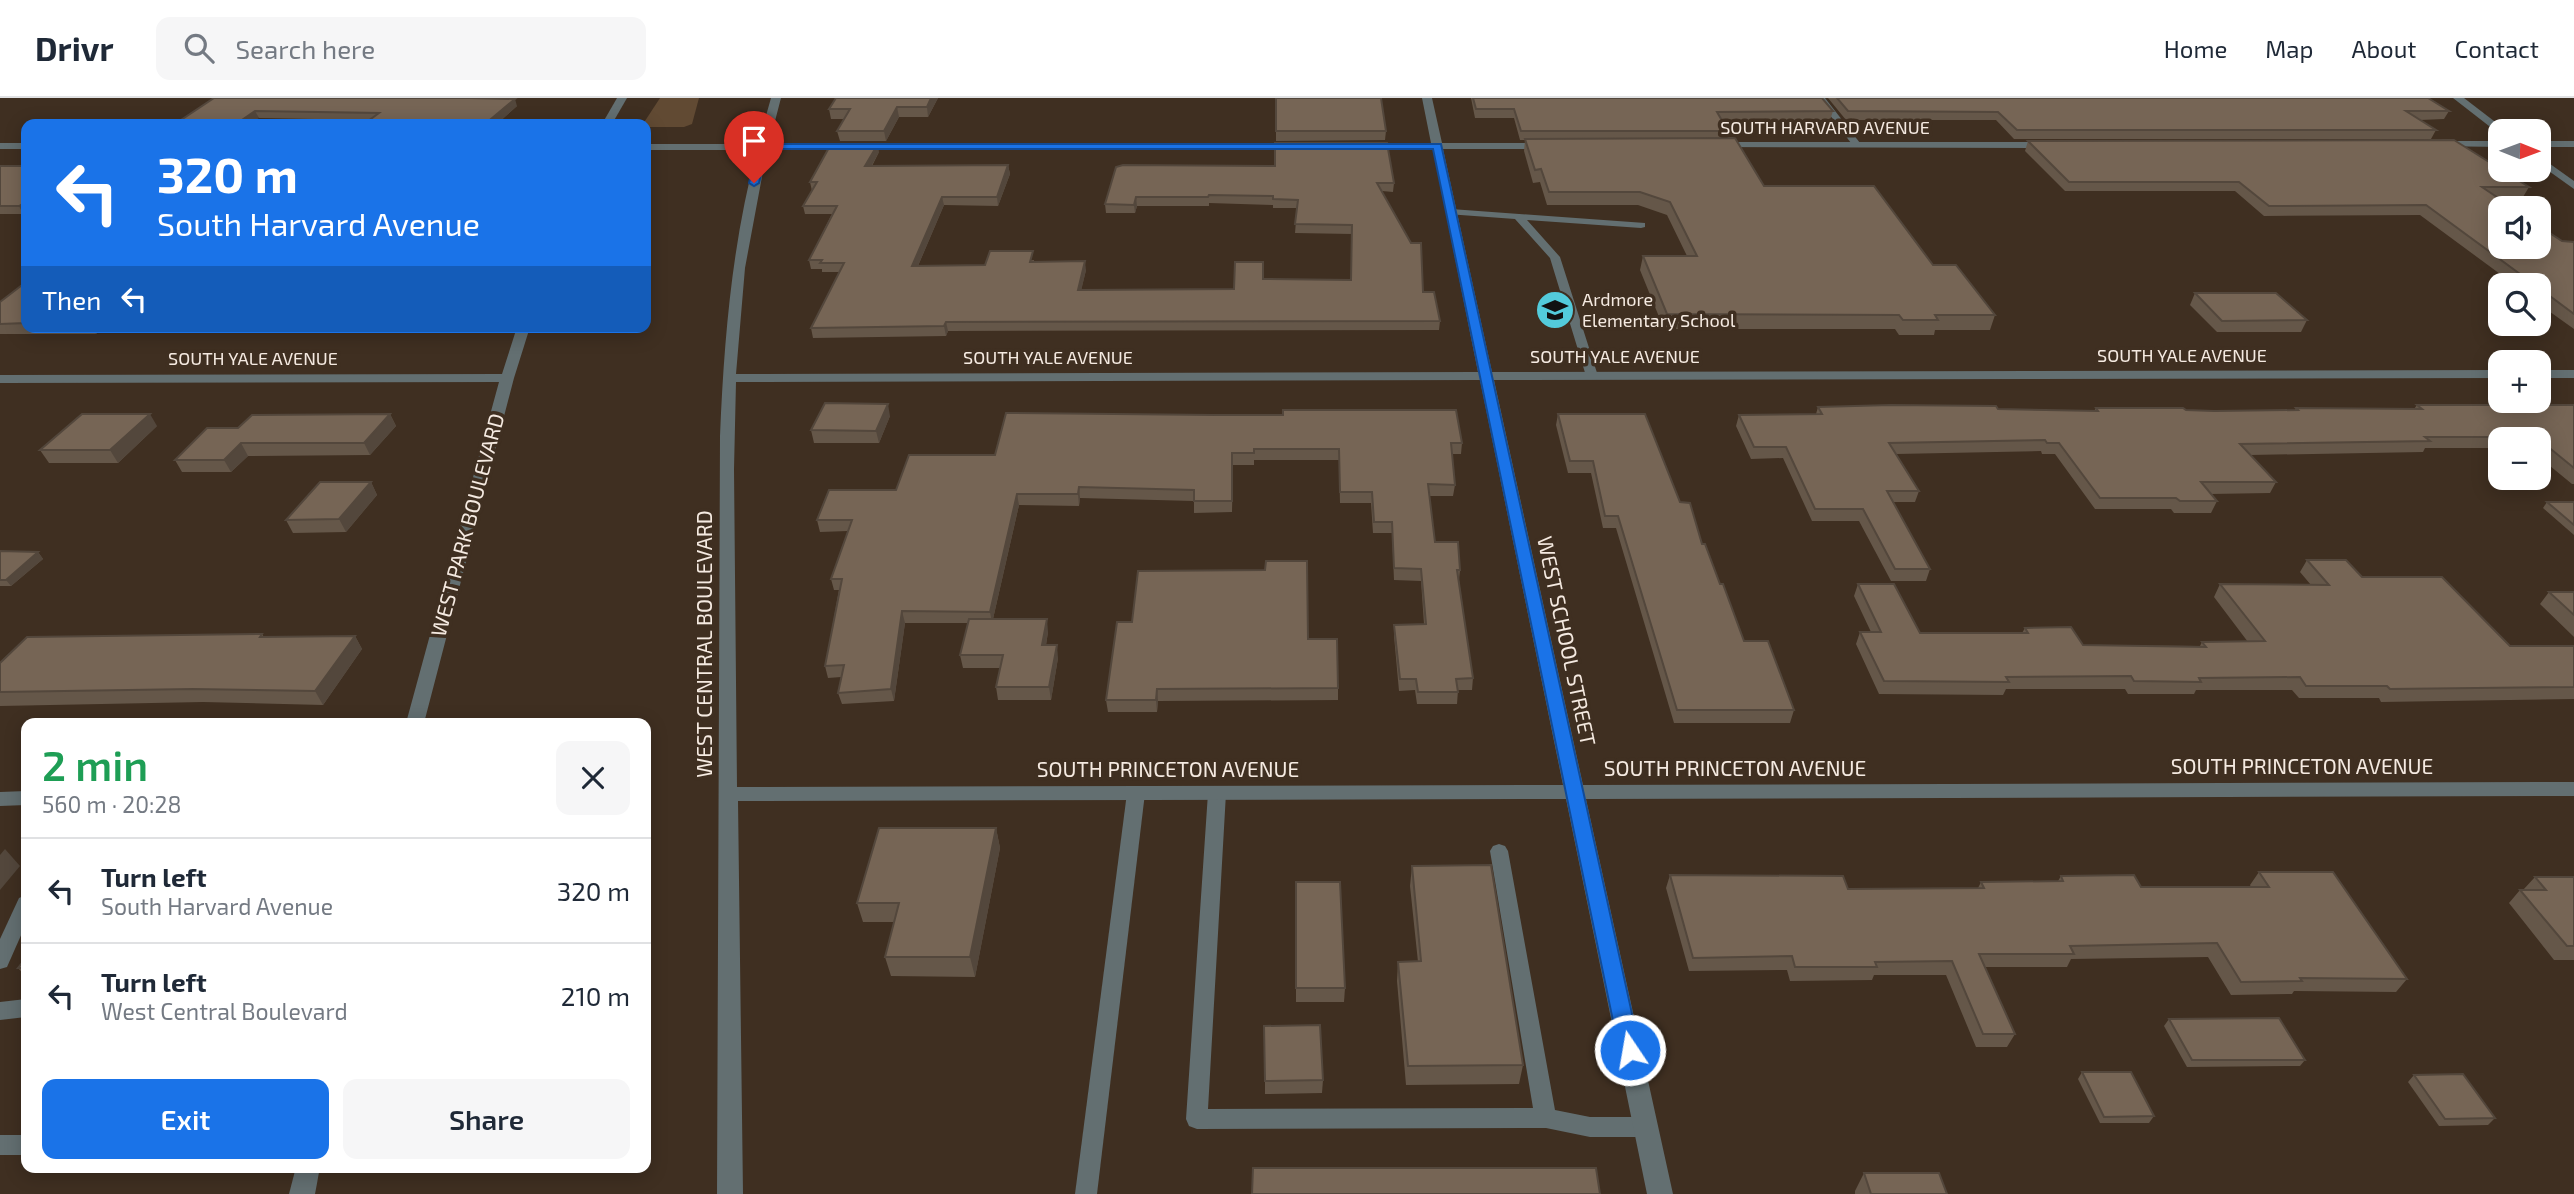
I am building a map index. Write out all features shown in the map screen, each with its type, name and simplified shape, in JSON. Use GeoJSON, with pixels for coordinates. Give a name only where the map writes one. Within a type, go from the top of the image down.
{"type":"FeatureCollection","features":[{"type":"Feature","properties":{"kind":"street"},"geometry":{"type":"LineString","coordinates":[[610,119],[622,98]]}},
{"type":"Feature","properties":{"kind":"street","name":"WEST CENTRAL BOULEVARD"},"geometry":{"type":"LineString","coordinates":[[730,1194],[726,469],[729,378],[742,250],[763,146],[776,98]]}},
{"type":"Feature","properties":{"kind":"street","name":"WEST SCHOOL STREET"},"geometry":{"type":"LineString","coordinates":[[1427,98],[1660,1194]]}},
{"type":"Feature","properties":{"kind":"street"},"geometry":{"type":"LineString","coordinates":[[2458,98],[2488,120]]}},
{"type":"Feature","properties":{"kind":"street"},"geometry":{"type":"LineString","coordinates":[[2431,144],[2488,144]]}},
{"type":"Feature","properties":{"kind":"street"},"geometry":{"type":"LineString","coordinates":[[2552,144],[2574,144]]}},
{"type":"Feature","properties":{"kind":"street","name":"SOUTH HARVARD AVENUE"},"geometry":{"type":"LineString","coordinates":[[1707,145],[2067,145]]}},
{"type":"Feature","properties":{"kind":"street"},"geometry":{"type":"LineString","coordinates":[[0,146],[21,146]]}},
{"type":"Feature","properties":{"kind":"street"},"geometry":{"type":"LineString","coordinates":[[651,147],[1307,146]]}},
{"type":"Feature","properties":{"kind":"street"},"geometry":{"type":"LineString","coordinates":[[1349,146],[1557,146]]}},
{"type":"Feature","properties":{"kind":"street"},"geometry":{"type":"LineString","coordinates":[[2552,169],[2574,186]]}},
{"type":"Feature","properties":{"kind":"street","name":"WEST PARK BOULEVARD"},"geometry":{"type":"LineString","coordinates":[[416,718],[507,378],[522,333]]}},
{"type":"Feature","properties":{"kind":"street","name":"SOUTH YALE AVENUE"},"geometry":{"type":"LineString","coordinates":[[729,378],[2488,374]]}},
{"type":"Feature","properties":{"kind":"street"},"geometry":{"type":"LineString","coordinates":[[2551,374],[2574,374]]}},
{"type":"Feature","properties":{"kind":"street","name":"SOUTH YALE AVENUE"},"geometry":{"type":"LineString","coordinates":[[0,379],[507,378]]}},
{"type":"Feature","properties":{"kind":"street","name":"SOUTH PRINCETON AVENUE"},"geometry":{"type":"LineString","coordinates":[[728,794],[2574,789]]}},
{"type":"Feature","properties":{"kind":"street"},"geometry":{"type":"LineString","coordinates":[[0,799],[21,798]]}},
{"type":"Feature","properties":{"kind":"street"},"geometry":{"type":"LineString","coordinates":[[302,1194],[307,1173]]}},
{"type":"Feature","properties":{"kind":"lane"},"geometry":{"type":"LineString","coordinates":[[1821,99],[1857,145]]}},
{"type":"Feature","properties":{"kind":"lane"},"geometry":{"type":"LineString","coordinates":[[1451,212],[1641,225]]}},
{"type":"Feature","properties":{"kind":"lane"},"geometry":{"type":"LineString","coordinates":[[1518,217],[1555,257],[1592,376]]}},
{"type":"Feature","properties":{"kind":"lane"},"geometry":{"type":"LineString","coordinates":[[1086,1194],[1136,793]]}},
{"type":"Feature","properties":{"kind":"lane"},"geometry":{"type":"LineString","coordinates":[[1217,793],[1198,1119],[1546,1118],[1590,1127],[1646,1127]]}},
{"type":"Feature","properties":{"kind":"lane"},"geometry":{"type":"LineString","coordinates":[[1499,851],[1546,1118]]}},
{"type":"Feature","properties":{"kind":"lane"},"geometry":{"type":"LineString","coordinates":[[0,961],[21,914]]}},
{"type":"Feature","properties":{"kind":"lane"},"geometry":{"type":"LineString","coordinates":[[0,1011],[21,1009]]}},
{"type":"Feature","properties":{"kind":"lane"},"geometry":{"type":"LineString","coordinates":[[0,1145],[21,1145]]}},
{"type":"Feature","properties":{"kind":"shaded area"},"geometry":{"type":"Polygon","coordinates":[[[660,98],[699,98],[692,124],[684,127],[651,127],[651,119],[646,119],[660,98]]]}},
{"type":"Feature","properties":{"kind":"building"},"geometry":{"type":"Polygon","coordinates":[[[214,98],[515,99],[491,119],[371,119],[379,113],[255,111],[243,119],[182,119],[214,98]]]}},
{"type":"Feature","properties":{"kind":"building"},"geometry":{"type":"Polygon","coordinates":[[[836,98],[931,98],[927,107],[897,107],[884,131],[837,131],[850,109],[829,109],[836,98]]]}},
{"type":"Feature","properties":{"kind":"building"},"geometry":{"type":"Polygon","coordinates":[[[1276,98],[1381,98],[1386,131],[1276,131],[1276,98]]]}},
{"type":"Feature","properties":{"kind":"building"},"geometry":{"type":"Polygon","coordinates":[[[1473,98],[1822,98],[1833,111],[1717,112],[1728,131],[1521,131],[1514,109],[1476,109],[1473,98]]]}},
{"type":"Feature","properties":{"kind":"building"},"geometry":{"type":"Polygon","coordinates":[[[1837,98],[2428,98],[2449,111],[2406,111],[2436,130],[2017,130],[1998,112],[1848,111],[1837,98]]]}},
{"type":"Feature","properties":{"kind":"building"},"geometry":{"type":"Polygon","coordinates":[[[1735,138],[1764,186],[1874,186],[1933,265],[1956,265],[1995,315],[1935,315],[1938,320],[1903,320],[1899,315],[1667,314],[1643,256],[1697,256],[1670,202],[1640,192],[1549,192],[1541,169],[1535,170],[1525,139],[1735,138]]]}},
{"type":"Feature","properties":{"kind":"building"},"geometry":{"type":"Polygon","coordinates":[[[2454,140],[2488,161],[2488,182],[2521,182],[2529,187],[2482,187],[2495,196],[2488,196],[2488,251],[2426,205],[2269,206],[2239,182],[2069,182],[2028,141],[2454,140]]]}},
{"type":"Feature","properties":{"kind":"building"},"geometry":{"type":"Polygon","coordinates":[[[1275,143],[1387,143],[1394,183],[1377,183],[1411,243],[1421,243],[1423,292],[1434,292],[1440,321],[946,322],[944,326],[811,328],[844,263],[809,260],[837,206],[803,206],[817,182],[810,182],[831,144],[878,144],[865,166],[1008,165],[997,197],[942,197],[912,266],[985,265],[990,251],[1033,251],[1030,262],[1085,261],[1078,290],[1234,289],[1235,262],[1263,262],[1263,279],[1351,280],[1352,225],[1295,224],[1298,200],[1273,199],[1273,196],[1209,195],[1136,197],[1134,205],[1105,204],[1116,167],[1275,166],[1275,143]]]}},
{"type":"Feature","properties":{"kind":"building"},"geometry":{"type":"Polygon","coordinates":[[[0,166],[21,166],[21,205],[0,206],[0,166]]]}},
{"type":"Feature","properties":{"kind":"building"},"geometry":{"type":"Polygon","coordinates":[[[2551,234],[2562,241],[2574,242],[2574,314],[2551,297],[2551,273],[2519,273],[2500,259],[2551,259],[2551,234]]]}},
{"type":"Feature","properties":{"kind":"building"},"geometry":{"type":"Polygon","coordinates":[[[21,286],[21,323],[0,324],[0,302],[21,286]]]}},
{"type":"Feature","properties":{"kind":"building"},"geometry":{"type":"Polygon","coordinates":[[[2195,293],[2276,293],[2307,320],[2222,321],[2195,293]]]}},
{"type":"Feature","properties":{"kind":"building"},"geometry":{"type":"Polygon","coordinates":[[[825,403],[888,404],[876,431],[811,430],[825,403]]]}},
{"type":"Feature","properties":{"kind":"building"},"geometry":{"type":"Polygon","coordinates":[[[2417,405],[2488,405],[2488,413],[2551,413],[2551,405],[2574,405],[2574,468],[2551,449],[2551,427],[2488,427],[2488,437],[2425,437],[2430,441],[2240,444],[2276,482],[2201,482],[2217,501],[2180,501],[2176,498],[2100,498],[2059,443],[2047,443],[2045,440],[1889,443],[1919,491],[1887,491],[1930,569],[1895,569],[1863,509],[1815,509],[1786,447],[1754,447],[1739,415],[1822,414],[1818,407],[1996,406],[1998,409],[2098,411],[2096,408],[2183,408],[2214,411],[2298,410],[2296,408],[2422,409],[2417,405]]]}},
{"type":"Feature","properties":{"kind":"building"},"geometry":{"type":"Polygon","coordinates":[[[1283,410],[1456,410],[1462,443],[1451,443],[1455,485],[1428,484],[1435,542],[1458,542],[1460,570],[1457,570],[1473,678],[1456,679],[1458,692],[1418,692],[1416,679],[1400,679],[1394,625],[1426,624],[1421,569],[1394,568],[1392,522],[1374,522],[1372,492],[1340,492],[1339,449],[1254,449],[1254,453],[1232,453],[1232,501],[1194,501],[1194,490],[1079,487],[1078,494],[1017,494],[990,612],[902,611],[891,689],[838,693],[844,665],[825,666],[842,579],[831,579],[852,520],[817,520],[829,490],[896,490],[909,455],[995,455],[1006,413],[1283,415],[1283,410]]]}},
{"type":"Feature","properties":{"kind":"building"},"geometry":{"type":"Polygon","coordinates":[[[82,414],[150,414],[110,450],[40,450],[82,414]]]}},
{"type":"Feature","properties":{"kind":"building"},"geometry":{"type":"Polygon","coordinates":[[[390,414],[364,443],[241,443],[224,460],[175,460],[207,428],[238,428],[252,415],[390,414]]]}},
{"type":"Feature","properties":{"kind":"building"},"geometry":{"type":"Polygon","coordinates":[[[1558,414],[1645,414],[1680,502],[1690,503],[1702,544],[1705,544],[1720,584],[1723,584],[1744,641],[1768,641],[1794,710],[1677,710],[1618,516],[1605,516],[1593,461],[1570,461],[1558,414]]]}},
{"type":"Feature","properties":{"kind":"building"},"geometry":{"type":"Polygon","coordinates":[[[320,482],[371,482],[339,519],[286,520],[320,482]]]}},
{"type":"Feature","properties":{"kind":"building"},"geometry":{"type":"Polygon","coordinates":[[[2547,502],[2574,502],[2574,525],[2547,502]]]}},
{"type":"Feature","properties":{"kind":"building"},"geometry":{"type":"Polygon","coordinates":[[[0,551],[38,552],[6,580],[0,580],[0,551]]]}},
{"type":"Feature","properties":{"kind":"building"},"geometry":{"type":"Polygon","coordinates":[[[2307,560],[2346,560],[2362,577],[2442,577],[2510,646],[2574,646],[2574,687],[2390,689],[2387,686],[2306,686],[2300,677],[2199,678],[2201,682],[2134,681],[2131,676],[2006,677],[2009,682],[1884,681],[1860,632],[1881,632],[1858,584],[1894,584],[1920,633],[2028,633],[2025,628],[2071,627],[2083,645],[2206,647],[2202,642],[2265,641],[2220,584],[2329,585],[2307,560]]]}},
{"type":"Feature","properties":{"kind":"building"},"geometry":{"type":"Polygon","coordinates":[[[1266,561],[1307,561],[1308,639],[1337,639],[1338,688],[1157,689],[1156,700],[1106,700],[1117,622],[1132,622],[1138,571],[1265,570],[1266,561]]]}},
{"type":"Feature","properties":{"kind":"building"},"geometry":{"type":"Polygon","coordinates":[[[2549,592],[2574,592],[2574,615],[2549,592]]]}},
{"type":"Feature","properties":{"kind":"building"},"geometry":{"type":"Polygon","coordinates":[[[969,619],[1047,619],[1042,645],[1057,645],[1049,687],[996,687],[1003,655],[960,655],[969,619]]]}},
{"type":"Feature","properties":{"kind":"building"},"geometry":{"type":"Polygon","coordinates":[[[262,634],[260,637],[355,636],[315,691],[193,689],[0,692],[0,663],[27,637],[262,634]]]}},
{"type":"Feature","properties":{"kind":"building"},"geometry":{"type":"Polygon","coordinates":[[[879,828],[996,828],[970,957],[885,957],[899,903],[857,903],[879,828]]]}},
{"type":"Feature","properties":{"kind":"building"},"geometry":{"type":"Polygon","coordinates":[[[1491,865],[1523,1065],[1408,1066],[1398,962],[1421,961],[1412,866],[1491,865]]]}},
{"type":"Feature","properties":{"kind":"building"},"geometry":{"type":"Polygon","coordinates":[[[2259,872],[2333,872],[2407,979],[2300,978],[2302,981],[2241,982],[2217,943],[2070,946],[2074,954],[1979,954],[2015,1034],[1983,1034],[1952,961],[1875,962],[1877,967],[1795,967],[1792,956],[1693,958],[1670,875],[1843,876],[1848,889],[1984,888],[1981,882],[2063,881],[2061,876],[2134,875],[2141,887],[2269,887],[2259,872]]]}},
{"type":"Feature","properties":{"kind":"building"},"geometry":{"type":"Polygon","coordinates":[[[2535,877],[2574,877],[2574,946],[2567,946],[2520,890],[2546,890],[2535,877]]]}},
{"type":"Feature","properties":{"kind":"building"},"geometry":{"type":"Polygon","coordinates":[[[1296,882],[1340,882],[1345,988],[1296,988],[1296,882]]]}},
{"type":"Feature","properties":{"kind":"building"},"geometry":{"type":"Polygon","coordinates":[[[2279,1018],[2305,1060],[2192,1060],[2169,1019],[2279,1018]]]}},
{"type":"Feature","properties":{"kind":"building"},"geometry":{"type":"Polygon","coordinates":[[[1320,1025],[1323,1080],[1265,1081],[1264,1026],[1320,1025]]]}},
{"type":"Feature","properties":{"kind":"building"},"geometry":{"type":"Polygon","coordinates":[[[2082,1072],[2131,1072],[2154,1116],[2104,1117],[2082,1072]]]}},
{"type":"Feature","properties":{"kind":"building"},"geometry":{"type":"Polygon","coordinates":[[[2463,1074],[2495,1118],[2445,1119],[2414,1075],[2463,1074]]]}},
{"type":"Feature","properties":{"kind":"building"},"geometry":{"type":"Polygon","coordinates":[[[1253,1168],[1596,1168],[1600,1194],[1252,1194],[1253,1168]]]}},
{"type":"Feature","properties":{"kind":"building"},"geometry":{"type":"Polygon","coordinates":[[[1864,1173],[1939,1173],[1947,1194],[1871,1194],[1864,1173]]]}},
{"type":"Feature","properties":{"kind":"place","name":"Ardmore Elementary School"},"geometry":{"type":"Point","coordinates":[1555,310]}},
{"type":"Feature","properties":{"kind":"route"},"geometry":{"type":"LineString","coordinates":[[754,183],[763,146],[1437,146],[1630,1050]]}}]}
